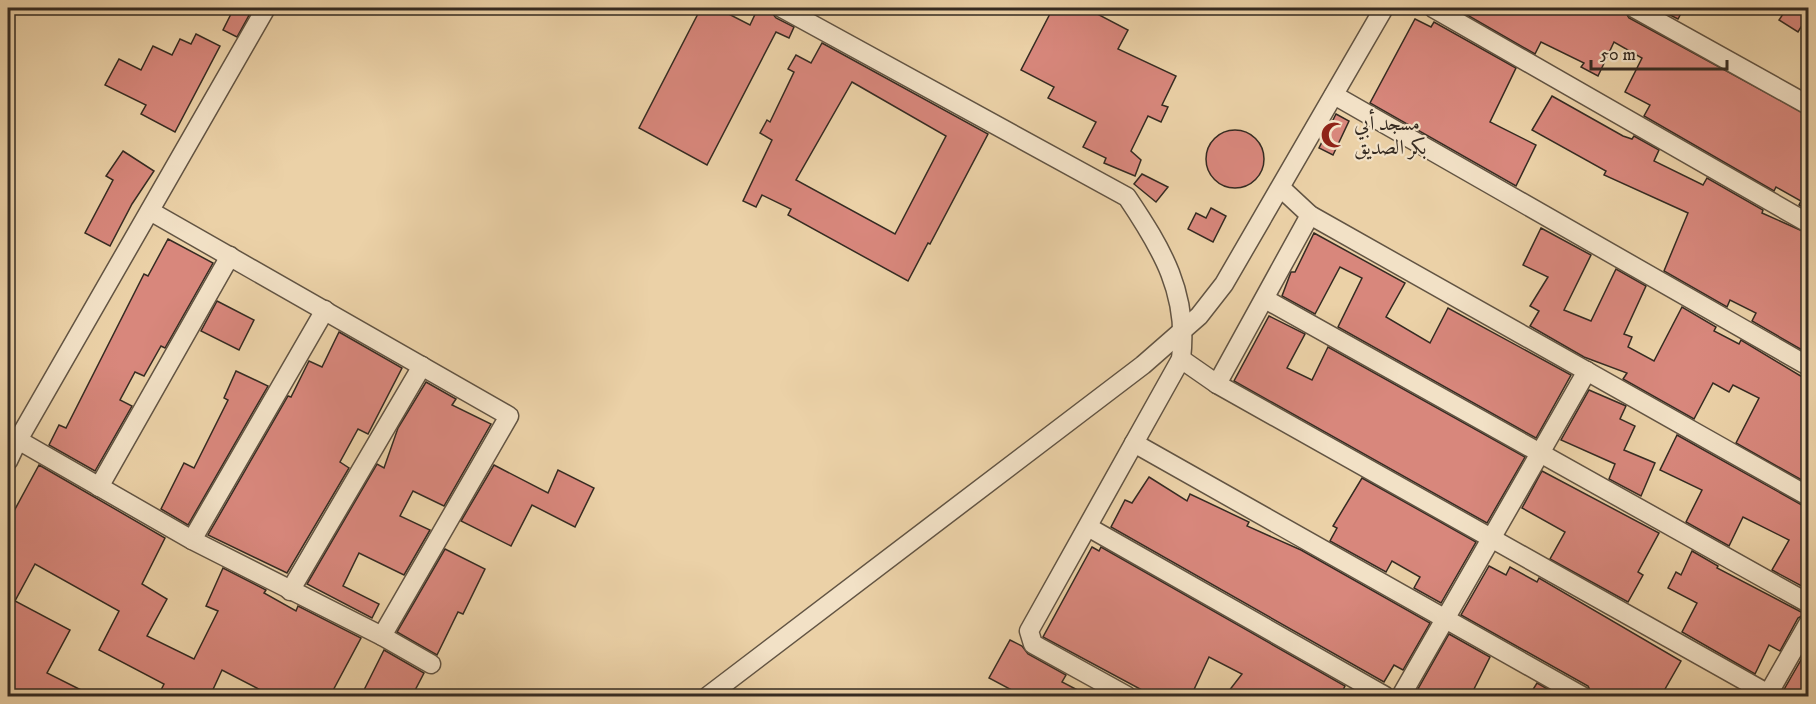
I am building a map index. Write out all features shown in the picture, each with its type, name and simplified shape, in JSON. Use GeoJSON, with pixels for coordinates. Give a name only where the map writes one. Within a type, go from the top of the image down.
{"type":"FeatureCollection","features":[{"type":"Feature","properties":{"kind":"street"},"geometry":{"type":"LineString","coordinates":[[8,461],[266,8]]}},
{"type":"Feature","properties":{"kind":"street"},"geometry":{"type":"LineString","coordinates":[[782,8],[1127,197],[1152,233],[1172,274],[1184,331],[1181,359],[1029,631],[1033,644],[1127,696]]}},
{"type":"Feature","properties":{"kind":"street"},"geometry":{"type":"LineString","coordinates":[[708,696],[1184,331],[1224,284],[1384,8]]}},
{"type":"Feature","properties":{"kind":"street"},"geometry":{"type":"LineString","coordinates":[[1433,8],[1809,223]]}},
{"type":"Feature","properties":{"kind":"street"},"geometry":{"type":"LineString","coordinates":[[1634,8],[1809,105]]}},
{"type":"Feature","properties":{"kind":"street"},"geometry":{"type":"LineString","coordinates":[[1334,95],[1809,366]]}},
{"type":"Feature","properties":{"kind":"street"},"geometry":{"type":"LineString","coordinates":[[1281,188],[1310,215],[1809,496]]}},
{"type":"Feature","properties":{"kind":"street"},"geometry":{"type":"LineString","coordinates":[[150,211],[509,416],[382,636]]}},
{"type":"Feature","properties":{"kind":"street"},"geometry":{"type":"LineString","coordinates":[[1217,384],[1310,215]]}},
{"type":"Feature","properties":{"kind":"street"},"geometry":{"type":"LineString","coordinates":[[99,487],[230,256]]}},
{"type":"Feature","properties":{"kind":"street"},"geometry":{"type":"LineString","coordinates":[[1265,299],[1809,603]]}},
{"type":"Feature","properties":{"kind":"street"},"geometry":{"type":"LineString","coordinates":[[192,540],[325,310]]}},
{"type":"Feature","properties":{"kind":"street"},"geometry":{"type":"LineString","coordinates":[[1181,359],[1217,384],[1769,696],[1809,624]]}},
{"type":"Feature","properties":{"kind":"street"},"geometry":{"type":"LineString","coordinates":[[290,591],[422,366]]}},
{"type":"Feature","properties":{"kind":"street"},"geometry":{"type":"LineString","coordinates":[[1401,696],[1587,371]]}},
{"type":"Feature","properties":{"kind":"street"},"geometry":{"type":"LineString","coordinates":[[18,440],[192,540],[382,636],[431,664]]}},
{"type":"Feature","properties":{"kind":"street"},"geometry":{"type":"LineString","coordinates":[[1134,443],[1581,696]]}},
{"type":"Feature","properties":{"kind":"street"},"geometry":{"type":"LineString","coordinates":[[1088,527],[1385,696]]}},
{"type":"Feature","properties":{"kind":"building"},"geometry":{"type":"Polygon","coordinates":[[[234,8],[253,8],[237,37],[223,30],[234,8]]]}},
{"type":"Feature","properties":{"kind":"building"},"geometry":{"type":"Polygon","coordinates":[[[701,8],[717,8],[750,25],[758,8],[768,8],[776,18],[794,27],[789,38],[776,32],[707,165],[639,128],[701,8]]]}},
{"type":"Feature","properties":{"kind":"building"},"geometry":{"type":"Polygon","coordinates":[[[1053,8],[1086,8],[1128,30],[1118,49],[1176,76],[1162,105],[1168,107],[1161,122],[1148,116],[1131,151],[1141,160],[1135,176],[1104,163],[1106,158],[1083,147],[1096,122],[1048,98],[1054,87],[1021,70],[1053,8]]]}},
{"type":"Feature","properties":{"kind":"building"},"geometry":{"type":"Polygon","coordinates":[[[1455,8],[1623,8],[1629,18],[1809,116],[1809,210],[1799,205],[1801,201],[1776,187],[1774,191],[1644,116],[1650,105],[1625,92],[1642,58],[1614,42],[1598,76],[1581,67],[1584,63],[1541,42],[1535,54],[1455,8]]]}},
{"type":"Feature","properties":{"kind":"building"},"geometry":{"type":"Polygon","coordinates":[[[1656,8],[1684,8],[1678,19],[1656,8]]]}},
{"type":"Feature","properties":{"kind":"building"},"geometry":{"type":"Polygon","coordinates":[[[1787,8],[1809,8],[1809,14],[1798,32],[1779,20],[1787,8]]]}},
{"type":"Feature","properties":{"kind":"building"},"geometry":{"type":"Polygon","coordinates":[[[1415,19],[1431,27],[1434,22],[1516,68],[1490,122],[1536,145],[1516,186],[1370,103],[1415,19]]]}},
{"type":"Feature","properties":{"kind":"building"},"geometry":{"type":"Polygon","coordinates":[[[196,34],[220,46],[175,132],[141,114],[146,105],[105,85],[119,59],[141,70],[153,46],[172,55],[180,39],[191,44],[196,34]]]}},
{"type":"Feature","properties":{"kind":"building"},"geometry":{"type":"Polygon","coordinates":[[[822,43],[988,134],[908,281],[788,215],[791,209],[762,195],[756,207],[743,201],[772,140],[760,133],[767,120],[770,122],[794,72],[788,69],[796,55],[811,63],[822,43]],[[852,82],[796,180],[895,234],[946,136],[852,82]]]}},
{"type":"Feature","properties":{"kind":"building"},"geometry":{"type":"Polygon","coordinates":[[[1552,96],[1623,136],[1632,139],[1634,136],[1659,150],[1654,161],[1703,185],[1707,178],[1763,210],[1762,213],[1809,234],[1809,338],[1802,350],[1752,321],[1756,313],[1730,300],[1727,307],[1664,271],[1688,213],[1604,175],[1606,171],[1532,130],[1552,96]]]}},
{"type":"Feature","properties":{"kind":"building"},"geometry":{"type":"Polygon","coordinates":[[[1336,114],[1349,121],[1333,155],[1319,148],[1336,114]]]}},
{"type":"Feature","properties":{"kind":"building"},"geometry":{"type":"Polygon","coordinates":[[[1229,130],[1241,130],[1256,138],[1264,153],[1264,165],[1256,180],[1241,188],[1229,188],[1214,180],[1206,165],[1206,153],[1214,138],[1229,130]]]}},
{"type":"Feature","properties":{"kind":"building"},"geometry":{"type":"Polygon","coordinates":[[[123,151],[154,171],[132,204],[110,246],[85,233],[113,180],[106,176],[123,151]]]}},
{"type":"Feature","properties":{"kind":"building"},"geometry":{"type":"Polygon","coordinates":[[[1142,174],[1168,187],[1156,202],[1134,184],[1142,174]]]}},
{"type":"Feature","properties":{"kind":"building"},"geometry":{"type":"Polygon","coordinates":[[[1211,208],[1226,216],[1213,242],[1188,229],[1196,213],[1206,218],[1211,208]]]}},
{"type":"Feature","properties":{"kind":"building"},"geometry":{"type":"Polygon","coordinates":[[[1541,228],[1591,255],[1564,310],[1591,321],[1616,269],[1646,286],[1624,334],[1632,337],[1628,347],[1654,361],[1682,307],[1716,327],[1714,331],[1739,344],[1741,340],[1809,381],[1807,483],[1736,443],[1759,398],[1733,385],[1729,392],[1713,383],[1694,419],[1623,379],[1627,373],[1584,357],[1530,326],[1539,311],[1530,306],[1548,277],[1523,265],[1541,228]]]}},
{"type":"Feature","properties":{"kind":"building"},"geometry":{"type":"Polygon","coordinates":[[[1314,233],[1405,283],[1386,317],[1430,343],[1448,308],[1571,375],[1536,438],[1338,327],[1362,278],[1340,267],[1315,314],[1282,296],[1291,272],[1295,272],[1314,233]]]}},
{"type":"Feature","properties":{"kind":"building"},"geometry":{"type":"Polygon","coordinates":[[[168,239],[213,263],[165,348],[161,346],[144,376],[135,372],[120,400],[132,406],[95,471],[49,445],[59,425],[66,428],[144,274],[148,276],[168,239]]]}},
{"type":"Feature","properties":{"kind":"building"},"geometry":{"type":"Polygon","coordinates":[[[217,301],[254,320],[239,350],[201,331],[217,301]]]}},
{"type":"Feature","properties":{"kind":"building"},"geometry":{"type":"Polygon","coordinates":[[[1269,316],[1305,334],[1287,368],[1312,380],[1328,347],[1525,457],[1487,523],[1234,381],[1269,316]]]}},
{"type":"Feature","properties":{"kind":"building"},"geometry":{"type":"Polygon","coordinates":[[[339,332],[402,368],[368,434],[358,429],[340,462],[349,468],[287,573],[208,535],[288,396],[291,397],[309,361],[322,367],[339,332]]]}},
{"type":"Feature","properties":{"kind":"building"},"geometry":{"type":"Polygon","coordinates":[[[236,371],[268,386],[188,525],[161,509],[184,463],[194,468],[228,400],[224,398],[236,371]]]}},
{"type":"Feature","properties":{"kind":"building"},"geometry":{"type":"Polygon","coordinates":[[[426,382],[456,399],[452,405],[491,424],[444,506],[413,491],[400,516],[430,530],[404,575],[359,553],[343,586],[379,604],[372,618],[307,584],[377,464],[384,468],[398,428],[426,382]]]}},
{"type":"Feature","properties":{"kind":"building"},"geometry":{"type":"Polygon","coordinates":[[[1589,390],[1626,406],[1620,419],[1635,426],[1624,450],[1655,463],[1641,496],[1609,479],[1615,464],[1561,440],[1589,390]]]}},
{"type":"Feature","properties":{"kind":"building"},"geometry":{"type":"Polygon","coordinates":[[[1677,435],[1809,509],[1809,590],[1772,570],[1789,540],[1743,517],[1729,546],[1686,522],[1702,490],[1660,470],[1677,435]]]}},
{"type":"Feature","properties":{"kind":"building"},"geometry":{"type":"Polygon","coordinates":[[[39,465],[165,538],[142,584],[167,599],[147,636],[194,659],[218,611],[206,606],[223,568],[266,590],[264,593],[296,611],[298,606],[361,638],[330,696],[272,696],[222,670],[210,696],[158,696],[164,684],[99,650],[119,611],[35,564],[15,601],[70,630],[47,673],[93,696],[21,696],[8,690],[8,507],[14,511],[39,465]]]}},
{"type":"Feature","properties":{"kind":"building"},"geometry":{"type":"Polygon","coordinates":[[[494,465],[548,493],[558,470],[594,488],[575,527],[532,505],[511,546],[461,521],[494,465]]]}},
{"type":"Feature","properties":{"kind":"building"},"geometry":{"type":"Polygon","coordinates":[[[1542,471],[1659,533],[1638,572],[1643,575],[1628,602],[1550,559],[1565,532],[1522,508],[1542,471]]]}},
{"type":"Feature","properties":{"kind":"building"},"geometry":{"type":"Polygon","coordinates":[[[1149,477],[1187,501],[1190,494],[1249,522],[1247,526],[1301,550],[1430,623],[1403,670],[1394,665],[1384,682],[1111,527],[1125,500],[1132,503],[1149,477]]]}},
{"type":"Feature","properties":{"kind":"building"},"geometry":{"type":"Polygon","coordinates":[[[1362,478],[1476,542],[1441,603],[1414,588],[1420,577],[1392,561],[1386,572],[1330,541],[1337,528],[1333,526],[1362,478]]]}},
{"type":"Feature","properties":{"kind":"building"},"geometry":{"type":"Polygon","coordinates":[[[1092,547],[1099,551],[1101,547],[1345,686],[1340,696],[1225,696],[1242,674],[1209,657],[1191,696],[1153,696],[1043,637],[1092,547]]]}},
{"type":"Feature","properties":{"kind":"building"},"geometry":{"type":"Polygon","coordinates":[[[445,549],[485,569],[463,614],[458,612],[437,655],[397,632],[445,549]]]}},
{"type":"Feature","properties":{"kind":"building"},"geometry":{"type":"Polygon","coordinates":[[[1692,551],[1718,566],[1717,568],[1805,614],[1798,618],[1780,651],[1769,645],[1755,674],[1682,632],[1697,603],[1668,588],[1676,572],[1681,575],[1692,551]]]}},
{"type":"Feature","properties":{"kind":"building"},"geometry":{"type":"Polygon","coordinates":[[[1489,566],[1506,575],[1510,567],[1537,582],[1539,578],[1681,661],[1661,696],[1593,696],[1588,686],[1461,615],[1489,566]]]}},
{"type":"Feature","properties":{"kind":"building"},"geometry":{"type":"Polygon","coordinates":[[[1449,634],[1490,657],[1473,691],[1471,690],[1467,696],[1414,696],[1449,634]]]}},
{"type":"Feature","properties":{"kind":"building"},"geometry":{"type":"Polygon","coordinates":[[[1010,640],[1022,646],[1028,654],[1066,675],[1062,682],[1089,696],[1023,696],[989,678],[1010,640]]]}},
{"type":"Feature","properties":{"kind":"building"},"geometry":{"type":"Polygon","coordinates":[[[1809,646],[1809,696],[1783,696],[1782,693],[1809,646]]]}},
{"type":"Feature","properties":{"kind":"building"},"geometry":{"type":"Polygon","coordinates":[[[384,650],[424,673],[412,696],[361,696],[384,650]]]}},
{"type":"Feature","properties":{"kind":"building"},"geometry":{"type":"Polygon","coordinates":[[[1537,683],[1560,696],[1529,696],[1537,683]]]}},
{"type":"Feature","properties":{"kind":"place","name":"مسجد أبي بكر الصديق"},"geometry":{"type":"Point","coordinates":[1334,135]}}]}
